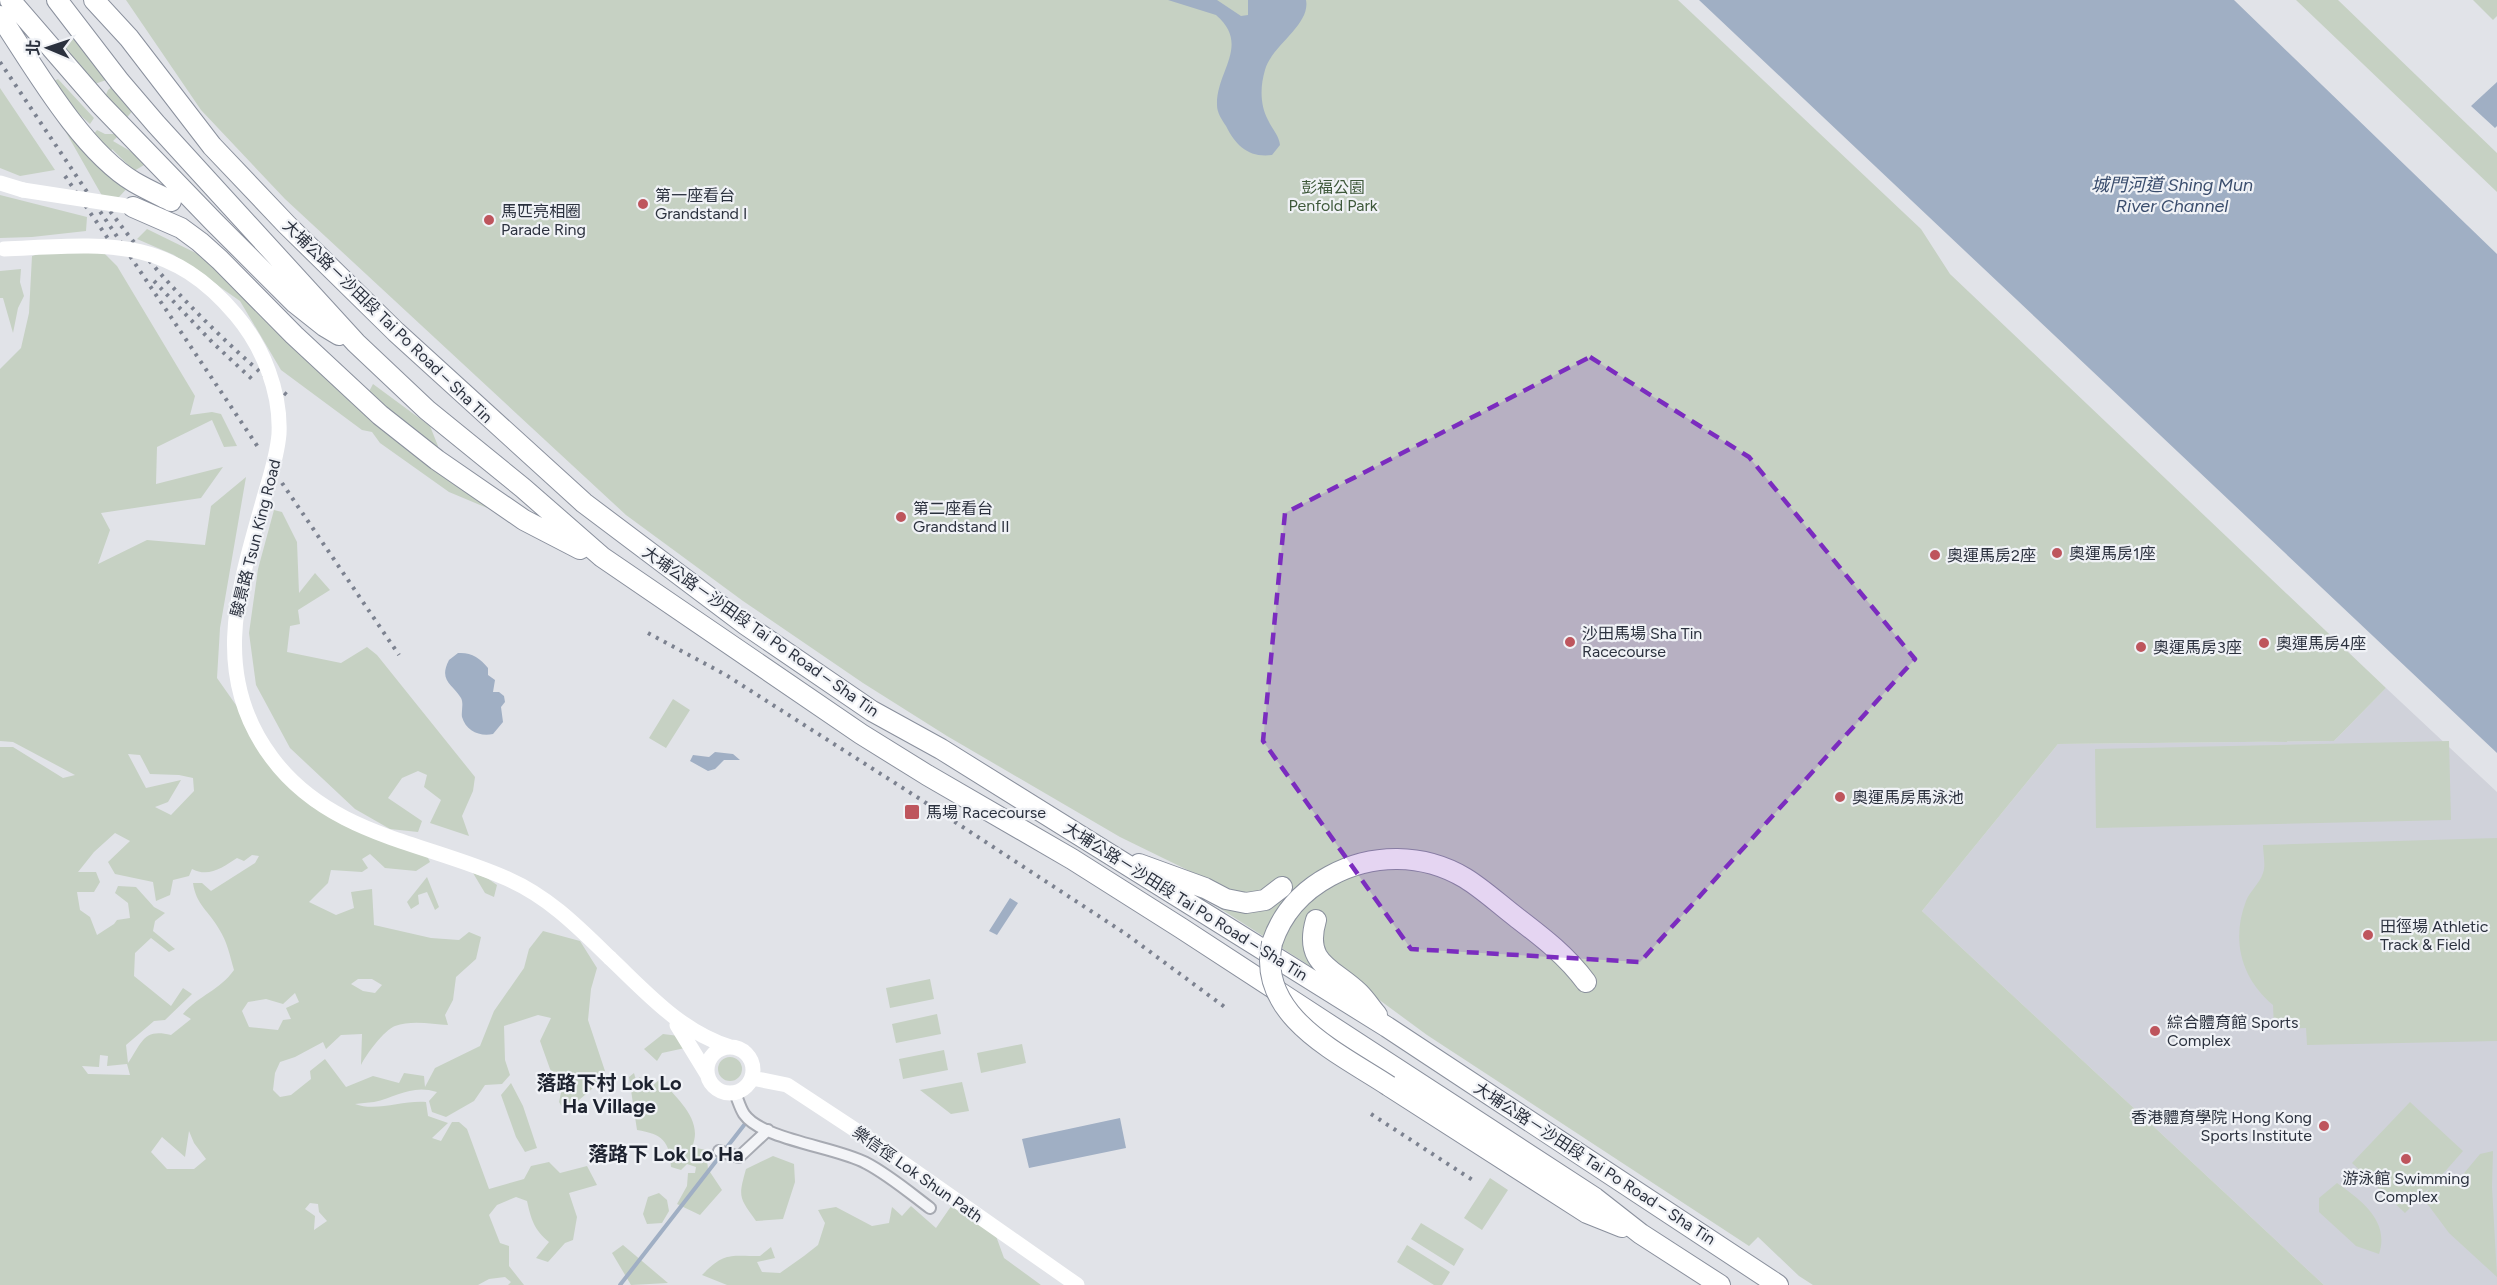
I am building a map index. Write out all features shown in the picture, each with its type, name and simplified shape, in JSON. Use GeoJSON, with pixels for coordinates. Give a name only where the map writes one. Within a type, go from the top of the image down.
{"type":"FeatureCollection","features":[{"type":"Feature","properties":{"kind":"highway"},"geometry":{"type":"LineString","coordinates":[[10,0],[100,104],[295,303],[324,326],[356,343]]}},
{"type":"Feature","properties":{"kind":"highway","name":"大埔公路－沙田段 Tai Po Road – Sha Tin"},"geometry":{"type":"LineString","coordinates":[[57,0],[120,82],[156,124],[356,343],[427,410],[530,494],[602,557],[861,734],[1072,859],[1181,928],[1595,1198],[1641,1234],[1720,1285]]}},
{"type":"Feature","properties":{"kind":"highway","name":"大埔公路－沙田段 Tai Po Road – Sha Tin"},"geometry":{"type":"LineString","coordinates":[[94,0],[129,38],[173,99],[212,146],[287,225],[449,381],[584,503],[746,625],[872,711],[941,749],[1114,855],[1137,873],[1193,905],[1387,1027],[1778,1285]]}},
{"type":"Feature","properties":{"kind":"highway"},"geometry":{"type":"LineString","coordinates":[[107,0],[129,38]]}},
{"type":"Feature","properties":{"kind":"highway"},"geometry":{"type":"LineString","coordinates":[[0,16],[39,77],[87,139],[109,162],[142,187],[171,201]]}},
{"type":"Feature","properties":{"kind":"highway"},"geometry":{"type":"LineString","coordinates":[[133,207],[181,228],[220,260],[294,335],[380,415],[437,460],[524,520],[602,557]]}},
{"type":"Feature","properties":{"kind":"highway"},"geometry":{"type":"LineString","coordinates":[[1114,855],[1205,888],[1226,899],[1246,903],[1265,900],[1282,887]]}},
{"type":"Feature","properties":{"kind":"highway"},"geometry":{"type":"LineString","coordinates":[[1586,982],[1564,955],[1456,873],[1428,863],[1397,859],[1373,861],[1342,870],[1316,884],[1293,904],[1279,925],[1270,952],[1270,970],[1275,990],[1284,1007],[1318,1038],[1587,1213],[1641,1234]]}},
{"type":"Feature","properties":{"kind":"highway"},"geometry":{"type":"LineString","coordinates":[[1316,920],[1313,949],[1319,962],[1359,993],[1387,1027]]}},
{"type":"Feature","properties":{"kind":"street"},"geometry":{"type":"LineString","coordinates":[[0,183],[23,190],[133,207],[171,201]]}},
{"type":"Feature","properties":{"kind":"street","name":"駿景路 Tsun King Road"},"geometry":{"type":"LineString","coordinates":[[2,250],[99,245],[135,250],[160,258],[185,271],[211,289],[233,311],[252,337],[266,364],[274,392],[279,424],[275,459],[242,576],[234,628],[235,660],[240,693],[250,720],[262,744],[286,775],[323,807],[373,832],[472,865],[522,886],[557,909],[668,1013],[702,1036],[730,1047]]}},
{"type":"Feature","properties":{"kind":"street","name":"駿景路 Tsun King Road"},"geometry":{"type":"LineString","coordinates":[[668,1013],[690,1044],[707,1074]]}},
{"type":"Feature","properties":{"kind":"street"},"geometry":{"type":"LineString","coordinates":[[730,1047],[744,1051],[749,1056],[753,1070],[752,1078],[743,1090],[728,1094],[714,1088],[707,1074],[712,1055],[723,1048],[730,1047]]}},
{"type":"Feature","properties":{"kind":"street","name":"樂信徑 Lok Shun Path"},"geometry":{"type":"LineString","coordinates":[[752,1078],[787,1085],[1077,1285]]}},
{"type":"Feature","properties":{"kind":"street","name":"樂信徑 Lok Shun Path"},"geometry":{"type":"LineString","coordinates":[[735,1093],[744,1114],[768,1130],[800,1142],[844,1153],[868,1164],[930,1208]]}},
{"type":"Feature","properties":{"kind":"street"},"geometry":{"type":"LineString","coordinates":[[719,1151],[739,1157],[768,1130]]}},
{"type":"Feature","properties":{"kind":"highlighted area"},"geometry":{"type":"Polygon","coordinates":[[[1590,357],[1749,457],[1915,659],[1640,962],[1411,949],[1263,741],[1285,513],[1590,357]]]}},
{"type":"Feature","properties":{"kind":"shaded area","name":"香港體育學院 Hong Kong Sports Institute"},"geometry":{"type":"Polygon","coordinates":[[[2386,688],[2497,792],[2497,1285],[2324,1285],[1922,911],[2058,744],[2334,741],[2386,688]]]}},
{"type":"Feature","properties":{"kind":"green space","name":"沙田馬場 Sha Tin Racecourse"},"geometry":{"type":"Polygon","coordinates":[[[126,0],[1678,0],[1921,229],[1950,274],[2386,688],[2334,741],[2058,744],[1922,911],[2324,1285],[1813,1285],[1799,1276],[1758,1237],[1749,1246],[1427,1035],[1340,971],[1332,980],[1202,897],[1210,881],[1120,837],[947,736],[863,683],[743,601],[626,515],[285,199],[201,110],[126,0]]]}},
{"type":"Feature","properties":{"kind":"green space"},"geometry":{"type":"Polygon","coordinates":[[[2296,0],[2338,0],[2497,153],[2497,192],[2296,0]]]}},
{"type":"Feature","properties":{"kind":"green space"},"geometry":{"type":"Polygon","coordinates":[[[2473,0],[2497,0],[2497,16],[2493,20],[2473,0]]]}},
{"type":"Feature","properties":{"kind":"green space"},"geometry":{"type":"Polygon","coordinates":[[[73,39],[109,79],[89,86],[59,56],[73,39]]]}},
{"type":"Feature","properties":{"kind":"green space"},"geometry":{"type":"Polygon","coordinates":[[[58,79],[94,118],[90,124],[80,115],[67,110],[63,93],[54,81],[58,79]]]}},
{"type":"Feature","properties":{"kind":"green space"},"geometry":{"type":"Polygon","coordinates":[[[113,86],[134,109],[124,121],[103,101],[108,90],[113,86]]]}},
{"type":"Feature","properties":{"kind":"green space"},"geometry":{"type":"Polygon","coordinates":[[[0,88],[55,170],[20,176],[0,168],[0,88]]]}},
{"type":"Feature","properties":{"kind":"green space"},"geometry":{"type":"Polygon","coordinates":[[[69,124],[130,185],[109,208],[63,127],[69,124]]]}},
{"type":"Feature","properties":{"kind":"green space"},"geometry":{"type":"Polygon","coordinates":[[[97,130],[105,134],[120,134],[113,141],[137,155],[144,165],[134,171],[112,149],[110,158],[93,135],[97,130]]]}},
{"type":"Feature","properties":{"kind":"green space"},"geometry":{"type":"Polygon","coordinates":[[[0,195],[87,217],[86,231],[0,238],[0,195]]]}},
{"type":"Feature","properties":{"kind":"green space"},"geometry":{"type":"Polygon","coordinates":[[[147,229],[202,256],[225,276],[248,303],[364,401],[373,384],[430,426],[438,446],[437,460],[492,510],[449,492],[380,443],[372,432],[362,430],[281,370],[240,301],[174,255],[137,239],[147,229]]]}},
{"type":"Feature","properties":{"kind":"green space"},"geometry":{"type":"Polygon","coordinates":[[[98,247],[117,266],[195,396],[190,415],[212,412],[221,414],[237,446],[224,447],[212,420],[157,447],[156,484],[223,467],[201,498],[101,513],[110,530],[98,564],[147,540],[205,545],[211,506],[246,477],[220,628],[217,678],[264,745],[260,753],[275,762],[295,791],[311,806],[341,823],[426,854],[430,862],[416,871],[385,868],[370,854],[362,859],[368,868],[362,872],[331,870],[328,883],[309,902],[336,915],[354,908],[351,892],[372,889],[374,925],[431,938],[459,940],[469,932],[481,937],[476,959],[456,977],[453,1000],[445,1015],[448,1025],[415,1023],[395,1026],[381,1037],[361,1065],[362,1034],[341,1035],[326,1049],[323,1042],[280,1062],[275,1073],[273,1090],[280,1097],[291,1095],[311,1079],[310,1071],[325,1059],[346,1087],[373,1076],[399,1083],[404,1073],[424,1076],[425,1087],[435,1068],[480,1046],[494,1011],[524,968],[529,949],[543,931],[580,941],[597,968],[591,989],[588,1020],[605,1071],[600,1082],[565,1112],[559,1102],[562,1088],[550,1069],[540,1041],[551,1018],[538,1015],[504,1026],[505,1060],[510,1075],[502,1084],[485,1085],[474,1101],[446,1117],[432,1112],[429,1101],[437,1092],[428,1090],[412,1090],[374,1102],[355,1104],[372,1107],[426,1102],[428,1116],[448,1123],[432,1138],[441,1141],[452,1122],[459,1122],[467,1129],[489,1189],[524,1179],[531,1166],[549,1162],[560,1173],[587,1166],[597,1185],[569,1193],[577,1217],[573,1240],[565,1243],[548,1262],[536,1258],[549,1242],[534,1224],[527,1201],[516,1197],[497,1205],[489,1215],[500,1243],[509,1246],[509,1266],[524,1285],[508,1285],[511,1282],[505,1277],[489,1279],[478,1285],[0,1285],[0,747],[13,747],[63,778],[75,775],[13,742],[0,741],[0,369],[21,348],[29,313],[32,256],[53,250],[98,247]],[[128,754],[146,788],[181,780],[168,802],[155,807],[171,815],[194,791],[193,778],[150,774],[140,755],[128,754]],[[115,833],[94,852],[78,872],[96,872],[100,882],[94,892],[77,892],[80,910],[90,917],[97,935],[117,920],[130,918],[128,903],[115,893],[118,886],[136,887],[154,907],[165,913],[155,921],[153,931],[175,949],[169,952],[151,938],[135,953],[134,976],[171,1006],[183,988],[192,994],[165,1020],[154,1021],[126,1045],[128,1063],[144,1039],[154,1034],[171,1035],[191,1019],[183,1014],[195,1002],[222,983],[234,970],[224,938],[197,897],[193,883],[202,883],[211,891],[255,863],[259,856],[252,855],[244,861],[237,858],[210,872],[192,869],[189,876],[173,880],[170,895],[156,901],[153,882],[115,874],[108,862],[130,841],[115,833]],[[358,979],[351,984],[363,991],[375,993],[382,985],[372,979],[358,979]],[[295,993],[283,1004],[266,999],[248,1002],[242,1011],[249,1027],[278,1030],[283,1020],[291,1019],[286,1008],[299,1002],[295,993]],[[100,1055],[99,1067],[82,1066],[88,1074],[130,1075],[127,1064],[107,1066],[108,1056],[100,1055]],[[189,1131],[185,1157],[162,1137],[151,1152],[167,1169],[194,1169],[206,1159],[194,1143],[189,1131]],[[310,1203],[305,1209],[315,1216],[314,1230],[327,1221],[319,1212],[318,1204],[310,1203]]]}},
{"type":"Feature","properties":{"kind":"green space"},"geometry":{"type":"Polygon","coordinates":[[[21,269],[20,282],[24,296],[18,308],[13,333],[3,298],[0,298],[0,271],[21,269]]]}},
{"type":"Feature","properties":{"kind":"green space"},"geometry":{"type":"Polygon","coordinates":[[[274,510],[282,512],[297,542],[299,593],[315,573],[330,590],[298,610],[300,624],[290,626],[287,652],[341,663],[367,647],[377,655],[475,777],[473,791],[462,816],[469,836],[430,823],[441,800],[424,787],[427,775],[418,771],[402,778],[388,798],[422,821],[418,832],[390,829],[355,809],[290,748],[256,685],[249,633],[258,569],[274,510]]]}},
{"type":"Feature","properties":{"kind":"green space"},"geometry":{"type":"Polygon","coordinates":[[[673,699],[690,710],[666,748],[649,738],[673,699]]]}},
{"type":"Feature","properties":{"kind":"green space"},"geometry":{"type":"Polygon","coordinates":[[[2449,741],[2451,820],[2096,828],[2095,749],[2449,741]]]}},
{"type":"Feature","properties":{"kind":"green space","name":"田徑場 Athletic Track & Field"},"geometry":{"type":"Polygon","coordinates":[[[2497,838],[2497,1041],[2307,1045],[2306,1028],[2274,1029],[2273,1005],[2253,983],[2246,971],[2239,930],[2246,901],[2264,870],[2263,845],[2497,838]]]}},
{"type":"Feature","properties":{"kind":"green space"},"geometry":{"type":"Polygon","coordinates":[[[473,873],[497,885],[494,897],[485,893],[473,873]]]}},
{"type":"Feature","properties":{"kind":"green space"},"geometry":{"type":"Polygon","coordinates":[[[427,877],[439,907],[435,910],[427,892],[418,895],[419,904],[411,909],[407,902],[427,877]]]}},
{"type":"Feature","properties":{"kind":"green space"},"geometry":{"type":"Polygon","coordinates":[[[930,979],[934,999],[890,1008],[886,988],[930,979]]]}},
{"type":"Feature","properties":{"kind":"green space"},"geometry":{"type":"Polygon","coordinates":[[[937,1014],[941,1034],[896,1043],[892,1024],[937,1014]]]}},
{"type":"Feature","properties":{"kind":"green space"},"geometry":{"type":"Polygon","coordinates":[[[663,1034],[679,1036],[685,1048],[662,1053],[657,1061],[644,1049],[663,1034]]]}},
{"type":"Feature","properties":{"kind":"green space"},"geometry":{"type":"Polygon","coordinates":[[[1022,1044],[1026,1063],[981,1073],[977,1053],[1022,1044]]]}},
{"type":"Feature","properties":{"kind":"green space"},"geometry":{"type":"Polygon","coordinates":[[[944,1050],[948,1070],[903,1079],[899,1059],[944,1050]]]}},
{"type":"Feature","properties":{"kind":"green space"},"geometry":{"type":"Polygon","coordinates":[[[730,1057],[738,1061],[742,1069],[738,1077],[730,1081],[722,1077],[718,1069],[722,1061],[730,1057]]]}},
{"type":"Feature","properties":{"kind":"green space"},"geometry":{"type":"Polygon","coordinates":[[[634,1073],[636,1080],[640,1077],[648,1090],[660,1079],[681,1102],[692,1119],[695,1137],[692,1147],[706,1150],[708,1169],[722,1190],[700,1215],[677,1204],[687,1186],[688,1173],[695,1173],[696,1167],[687,1164],[681,1170],[671,1167],[669,1151],[663,1140],[653,1134],[637,1130],[629,1077],[634,1073]]]}},
{"type":"Feature","properties":{"kind":"green space"},"geometry":{"type":"Polygon","coordinates":[[[962,1082],[969,1111],[951,1114],[920,1090],[962,1082]]]}},
{"type":"Feature","properties":{"kind":"green space"},"geometry":{"type":"Polygon","coordinates":[[[511,1083],[523,1106],[537,1148],[525,1152],[516,1137],[501,1095],[511,1083]]]}},
{"type":"Feature","properties":{"kind":"green space"},"geometry":{"type":"Polygon","coordinates":[[[2410,1102],[2463,1151],[2441,1176],[2460,1178],[2480,1154],[2493,1151],[2492,1187],[2497,1277],[2449,1233],[2423,1198],[2430,1187],[2405,1213],[2352,1163],[2410,1102]]]}},
{"type":"Feature","properties":{"kind":"green space"},"geometry":{"type":"Polygon","coordinates":[[[773,1156],[794,1164],[795,1182],[783,1219],[756,1221],[743,1202],[741,1192],[743,1179],[746,1169],[773,1156]]]}},
{"type":"Feature","properties":{"kind":"green space"},"geometry":{"type":"Polygon","coordinates":[[[1490,1178],[1508,1190],[1482,1230],[1464,1218],[1490,1178]]]}},
{"type":"Feature","properties":{"kind":"green space"},"geometry":{"type":"Polygon","coordinates":[[[2337,1183],[2364,1204],[2377,1222],[2381,1242],[2379,1254],[2356,1246],[2319,1212],[2319,1198],[2337,1183]]]}},
{"type":"Feature","properties":{"kind":"green space"},"geometry":{"type":"Polygon","coordinates":[[[659,1193],[667,1200],[669,1211],[662,1223],[647,1224],[643,1214],[648,1197],[659,1193]]]}},
{"type":"Feature","properties":{"kind":"green space"},"geometry":{"type":"Polygon","coordinates":[[[954,1202],[992,1225],[1004,1258],[1041,1285],[727,1285],[702,1275],[722,1259],[734,1256],[760,1256],[771,1247],[775,1258],[757,1262],[762,1272],[780,1273],[818,1245],[825,1223],[818,1210],[836,1207],[872,1226],[889,1223],[892,1207],[902,1216],[911,1206],[936,1228],[954,1202]]]}},
{"type":"Feature","properties":{"kind":"green space"},"geometry":{"type":"Polygon","coordinates":[[[1421,1223],[1464,1249],[1454,1266],[1411,1239],[1421,1223]]]}},
{"type":"Feature","properties":{"kind":"green space"},"geometry":{"type":"Polygon","coordinates":[[[623,1245],[668,1283],[631,1285],[612,1253],[623,1245]]]}},
{"type":"Feature","properties":{"kind":"green space"},"geometry":{"type":"Polygon","coordinates":[[[1407,1245],[1450,1272],[1442,1285],[1434,1285],[1397,1262],[1407,1245]]]}},
{"type":"Feature","properties":{"kind":"water"},"geometry":{"type":"Polygon","coordinates":[[[1168,0],[1217,0],[1241,16],[1248,15],[1248,0],[1306,0],[1303,18],[1275,52],[1263,76],[1263,108],[1280,145],[1272,155],[1257,155],[1244,149],[1234,139],[1219,114],[1218,93],[1231,48],[1231,37],[1226,26],[1216,15],[1168,0]]]}},
{"type":"Feature","properties":{"kind":"water","name":"城門河道 Shing Mun River Channel"},"geometry":{"type":"Polygon","coordinates":[[[1699,0],[2234,0],[2497,254],[2497,753],[1699,0]]]}},
{"type":"Feature","properties":{"kind":"water"},"geometry":{"type":"Polygon","coordinates":[[[2497,82],[2497,126],[2495,128],[2471,106],[2497,82]]]}},
{"type":"Feature","properties":{"kind":"water"},"geometry":{"type":"Polygon","coordinates":[[[458,653],[475,656],[482,661],[488,668],[488,675],[495,680],[493,692],[499,692],[504,696],[505,702],[501,707],[503,722],[493,734],[483,735],[474,732],[464,722],[461,698],[448,682],[445,673],[449,660],[458,653]]]}},
{"type":"Feature","properties":{"kind":"water"},"geometry":{"type":"Polygon","coordinates":[[[715,752],[733,754],[740,760],[724,760],[715,769],[708,771],[690,761],[693,755],[709,757],[715,752]]]}},
{"type":"Feature","properties":{"kind":"water"},"geometry":{"type":"Polygon","coordinates":[[[1010,898],[1018,903],[997,935],[989,931],[1010,898]]]}},
{"type":"Feature","properties":{"kind":"water"},"geometry":{"type":"Polygon","coordinates":[[[1120,1118],[1126,1148],[1029,1168],[1022,1139],[1120,1118]]]}},
{"type":"Feature","properties":{"kind":"waterway"},"geometry":{"type":"LineString","coordinates":[[620,1285],[748,1120]]}},
{"type":"Feature","properties":{"kind":"railway"},"geometry":{"type":"LineString","coordinates":[[0,62],[260,450]]}},
{"type":"Feature","properties":{"kind":"railway"},"geometry":{"type":"LineString","coordinates":[[65,176],[109,240]]}},
{"type":"Feature","properties":{"kind":"railway"},"geometry":{"type":"LineString","coordinates":[[105,204],[146,257],[190,306],[288,396]]}},
{"type":"Feature","properties":{"kind":"railway"},"geometry":{"type":"LineString","coordinates":[[154,281],[213,343],[254,381]]}},
{"type":"Feature","properties":{"kind":"railway"},"geometry":{"type":"LineString","coordinates":[[282,483],[399,655]]}},
{"type":"Feature","properties":{"kind":"railway"},"geometry":{"type":"LineString","coordinates":[[648,633],[726,675],[920,799],[1126,934],[1226,1008]]}},
{"type":"Feature","properties":{"kind":"railway"},"geometry":{"type":"LineString","coordinates":[[1371,1114],[1474,1181]]}},
{"type":"Feature","properties":{"kind":"place","name":"第一座看台 Grandstand I"},"geometry":{"type":"Point","coordinates":[643,204]}},
{"type":"Feature","properties":{"kind":"place","name":"馬匹亮相圈 Parade Ring"},"geometry":{"type":"Point","coordinates":[489,220]}},
{"type":"Feature","properties":{"kind":"place","name":"第二座看台 Grandstand II"},"geometry":{"type":"Point","coordinates":[901,517]}},
{"type":"Feature","properties":{"kind":"place","name":"奧運馬房1座"},"geometry":{"type":"Point","coordinates":[2057,553]}},
{"type":"Feature","properties":{"kind":"place","name":"奧運馬房2座"},"geometry":{"type":"Point","coordinates":[1935,555]}},
{"type":"Feature","properties":{"kind":"place","name":"沙田馬場 Sha Tin Racecourse"},"geometry":{"type":"Point","coordinates":[1570,642]}},
{"type":"Feature","properties":{"kind":"place","name":"奧運馬房4座"},"geometry":{"type":"Point","coordinates":[2264,643]}},
{"type":"Feature","properties":{"kind":"place","name":"奧運馬房3座"},"geometry":{"type":"Point","coordinates":[2141,647]}},
{"type":"Feature","properties":{"kind":"place","name":"奧運馬房馬泳池"},"geometry":{"type":"Point","coordinates":[1840,797]}},
{"type":"Feature","properties":{"kind":"place","name":"馬場 Racecourse"},"geometry":{"type":"Point","coordinates":[912,812]}},
{"type":"Feature","properties":{"kind":"place","name":"田徑場 Athletic Track & Field"},"geometry":{"type":"Point","coordinates":[2368,935]}},
{"type":"Feature","properties":{"kind":"place","name":"綜合體育館 Sports Complex"},"geometry":{"type":"Point","coordinates":[2155,1031]}},
{"type":"Feature","properties":{"kind":"place","name":"香港體育學院 Hong Kong Sports Institute"},"geometry":{"type":"Point","coordinates":[2324,1126]}},
{"type":"Feature","properties":{"kind":"place","name":"游泳館 Swimming Complex"},"geometry":{"type":"Point","coordinates":[2406,1159]}},
{"type":"Feature","properties":{"kind":"district","name":"落路下村 Lok Lo Ha Village"},"geometry":{"type":"Point","coordinates":[609,1094]}},
{"type":"Feature","properties":{"kind":"district","name":"落路下 Lok Lo Ha"},"geometry":{"type":"Point","coordinates":[666,1154]}},
{"type":"Feature","properties":{"kind":"park label","name":"彭福公園 Penfold Park"},"geometry":{"type":"Point","coordinates":[1333,196]}}]}
